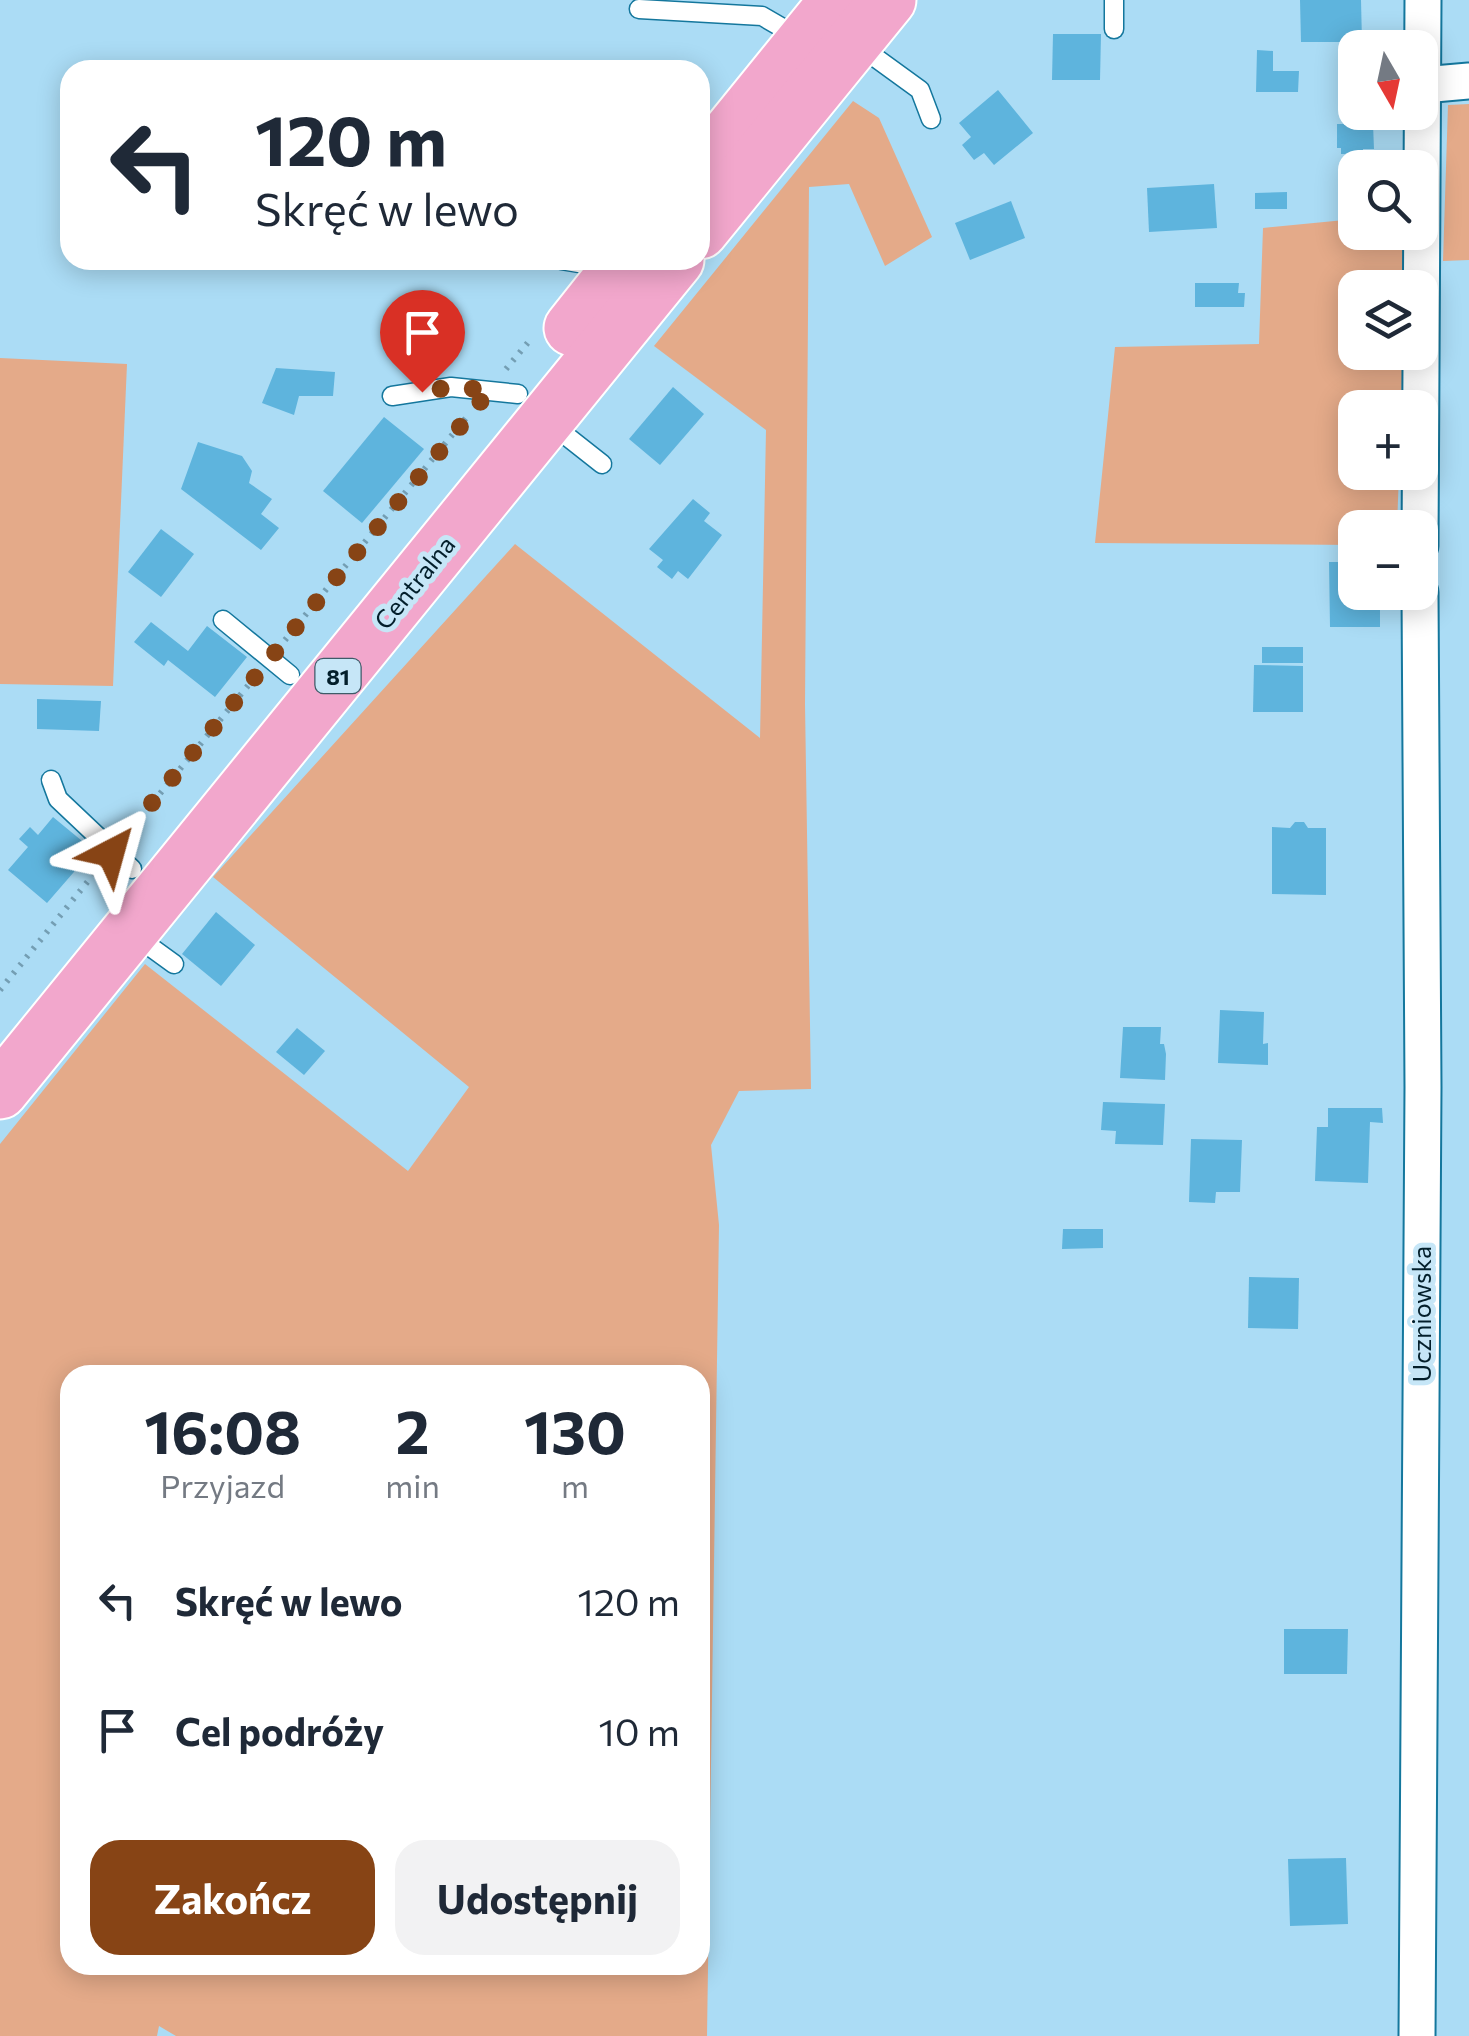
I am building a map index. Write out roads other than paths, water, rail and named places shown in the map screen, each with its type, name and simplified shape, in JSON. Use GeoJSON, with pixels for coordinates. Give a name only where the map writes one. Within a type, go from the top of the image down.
{"type":"FeatureCollection","features":[{"type":"Feature","properties":{"kind":"main road"},"geometry":{"type":"LineString","coordinates":[[710,159],[832,28],[888,0]]}},
{"type":"Feature","properties":{"kind":"main road"},"geometry":{"type":"LineString","coordinates":[[710,215],[832,28]]}},
{"type":"Feature","properties":{"kind":"main road","name":"Centralna"},"geometry":{"type":"LineString","coordinates":[[0,1091],[130,932],[518,401],[618,270]]}},
{"type":"Feature","properties":{"kind":"main road","name":"Centralna"},"geometry":{"type":"LineString","coordinates":[[0,1031],[122,861],[280,666],[518,401],[665,270]]}},
{"type":"Feature","properties":{"kind":"street"},"geometry":{"type":"LineString","coordinates":[[1423,0],[1423,30]]}},
{"type":"Feature","properties":{"kind":"street"},"geometry":{"type":"LineString","coordinates":[[1438,84],[1469,82]]}},
{"type":"Feature","properties":{"kind":"street"},"geometry":{"type":"LineString","coordinates":[[1420,510],[1423,130]]}},
{"type":"Feature","properties":{"kind":"street","name":"Uczniowska"},"geometry":{"type":"LineString","coordinates":[[1417,2036],[1423,1088],[1420,610]]}},
{"type":"Feature","properties":{"kind":"lane"},"geometry":{"type":"LineString","coordinates":[[1114,0],[1114,28]]}},
{"type":"Feature","properties":{"kind":"lane"},"geometry":{"type":"LineString","coordinates":[[639,9],[762,16],[832,28],[920,90],[931,119]]}},
{"type":"Feature","properties":{"kind":"lane"},"geometry":{"type":"LineString","coordinates":[[392,396],[451,387],[518,401],[602,464]]}},
{"type":"Feature","properties":{"kind":"lane"},"geometry":{"type":"LineString","coordinates":[[223,620],[280,666]]}},
{"type":"Feature","properties":{"kind":"lane"},"geometry":{"type":"LineString","coordinates":[[51,780],[58,799],[122,861]]}},
{"type":"Feature","properties":{"kind":"lane"},"geometry":{"type":"LineString","coordinates":[[130,932],[174,964]]}}]}
